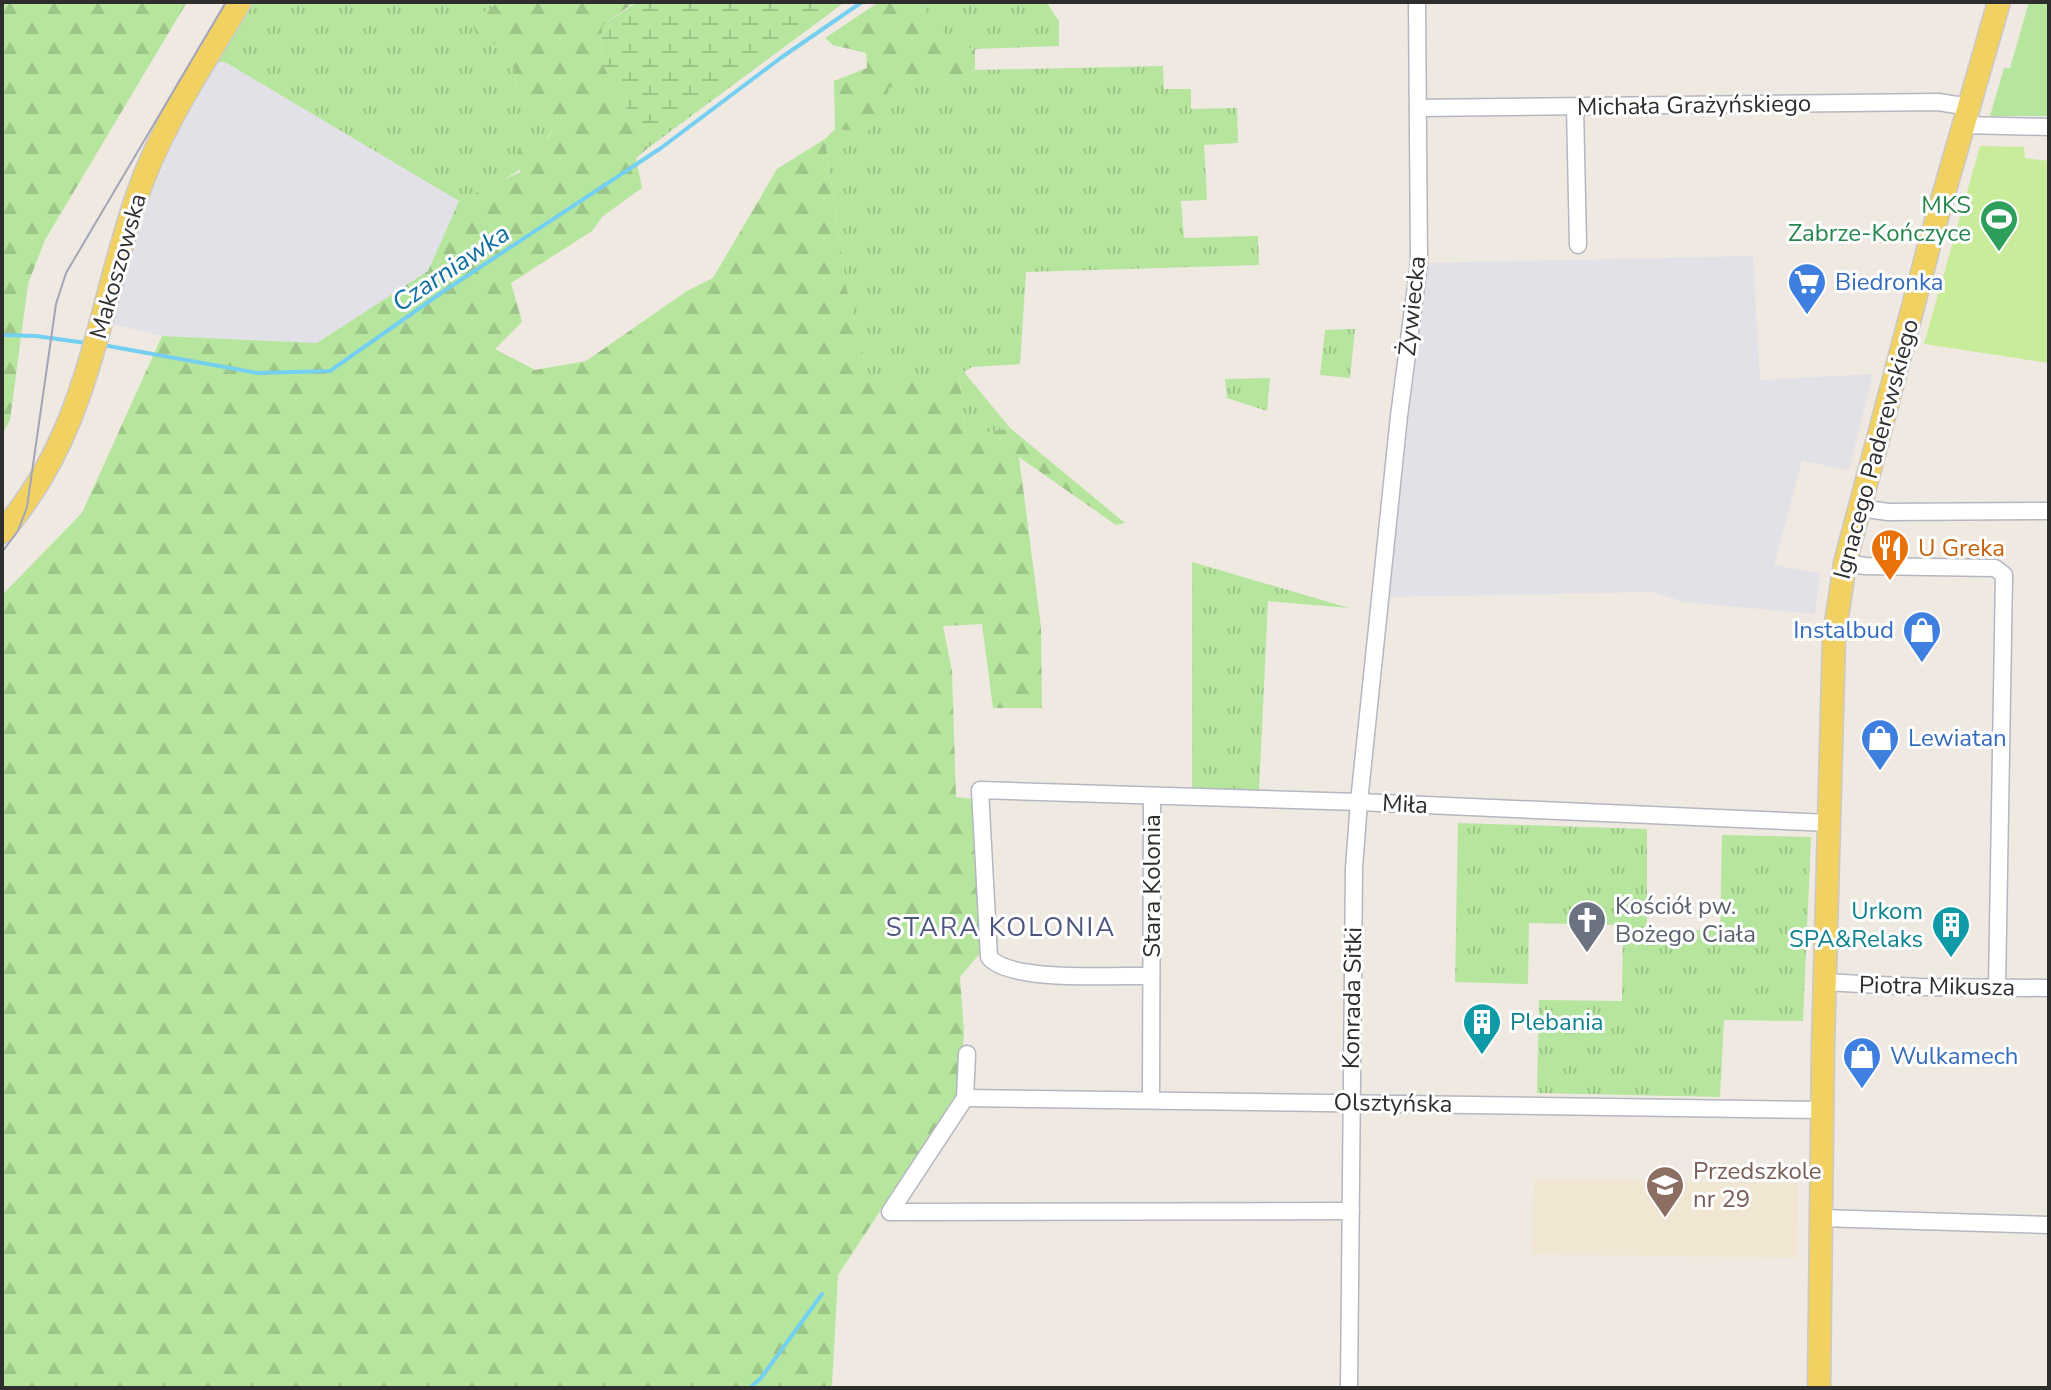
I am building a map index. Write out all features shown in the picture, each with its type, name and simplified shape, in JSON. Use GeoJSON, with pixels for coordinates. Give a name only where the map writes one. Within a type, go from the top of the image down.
{"type":"FeatureCollection","features":[{"type":"Feature","properties":{"kind":"main road","name":"Makoszowska"},"geometry":{"type":"LineString","coordinates":[[2,532],[29,498],[54,457],[76,407],[146,172],[176,110],[240,2]]}},
{"type":"Feature","properties":{"kind":"main road","name":"Ignacego Paderewskiego"},"geometry":{"type":"LineString","coordinates":[[1819,1388],[1824,982],[1834,637],[1845,563],[1932,235],[1999,2]]}},
{"type":"Feature","properties":{"kind":"street","name":"Żywiecka"},"geometry":{"type":"LineString","coordinates":[[1379,609],[1419,263],[1417,2]]}},
{"type":"Feature","properties":{"kind":"street","name":"Michała Grażyńskiego"},"geometry":{"type":"LineString","coordinates":[[1418,108],[1938,102],[1967,116],[2049,127]]}},
{"type":"Feature","properties":{"kind":"street"},"geometry":{"type":"LineString","coordinates":[[1575,107],[1578,245]]}},
{"type":"Feature","properties":{"kind":"street"},"geometry":{"type":"LineString","coordinates":[[1860,508],[1888,512],[2049,511]]}},
{"type":"Feature","properties":{"kind":"street"},"geometry":{"type":"LineString","coordinates":[[1845,563],[1995,568],[2004,575],[1997,988]]}},
{"type":"Feature","properties":{"kind":"street","name":"Konrada Sitki"},"geometry":{"type":"LineString","coordinates":[[1349,1388],[1352,942],[1359,802],[1379,609]]}},
{"type":"Feature","properties":{"kind":"street","name":"Miła"},"geometry":{"type":"LineString","coordinates":[[980,790],[1359,802],[1829,823]]}},
{"type":"Feature","properties":{"kind":"street","name":"Stara Kolonia"},"geometry":{"type":"LineString","coordinates":[[980,790],[989,957],[993,963],[1032,974],[1151,976]]}},
{"type":"Feature","properties":{"kind":"street","name":"Stara Kolonia"},"geometry":{"type":"LineString","coordinates":[[1151,1100],[1152,797]]}},
{"type":"Feature","properties":{"kind":"street","name":"Piotra Mikusza"},"geometry":{"type":"LineString","coordinates":[[1824,982],[2049,988]]}},
{"type":"Feature","properties":{"kind":"street"},"geometry":{"type":"LineString","coordinates":[[967,1054],[965,1098],[890,1212],[1351,1211]]}},
{"type":"Feature","properties":{"kind":"street","name":"Olsztyńska"},"geometry":{"type":"LineString","coordinates":[[965,1098],[1822,1110]]}},
{"type":"Feature","properties":{"kind":"street"},"geometry":{"type":"LineString","coordinates":[[1820,1218],[2049,1225]]}},
{"type":"Feature","properties":{"kind":"shaded area"},"geometry":{"type":"Polygon","coordinates":[[[218,62],[225,62],[459,201],[429,271],[317,343],[162,336],[112,324],[152,191],[178,133],[218,62]]]}},
{"type":"Feature","properties":{"kind":"shaded area"},"geometry":{"type":"Polygon","coordinates":[[[1753,256],[1760,380],[1873,374],[1849,470],[1802,461],[1774,565],[1820,573],[1815,614],[1684,602],[1653,592],[1389,597],[1426,263],[1753,256]]]}},
{"type":"Feature","properties":{"kind":"shaded area","name":"Przedszkole nr 29"},"geometry":{"type":"Polygon","coordinates":[[[1534,1179],[1798,1183],[1797,1258],[1532,1254],[1534,1179]]]}},
{"type":"Feature","properties":{"kind":"green space"},"geometry":{"type":"Polygon","coordinates":[[[2,2],[187,2],[45,240],[28,284],[10,420],[2,435],[2,2]]]}},
{"type":"Feature","properties":{"kind":"green space"},"geometry":{"type":"Polygon","coordinates":[[[253,2],[499,2],[472,21],[512,51],[519,102],[555,121],[539,151],[517,172],[459,201],[225,62],[218,62],[253,2]]]}},
{"type":"Feature","properties":{"kind":"green space"},"geometry":{"type":"Polygon","coordinates":[[[499,2],[631,2],[602,26],[601,61],[648,148],[636,158],[642,188],[603,216],[592,231],[511,283],[522,322],[495,349],[535,370],[586,361],[687,291],[713,278],[777,169],[825,139],[846,286],[868,374],[959,374],[966,436],[1010,428],[1125,523],[1116,525],[1019,457],[1041,627],[1042,708],[993,708],[982,624],[943,626],[952,671],[956,797],[972,799],[981,952],[960,977],[964,1033],[959,1091],[838,1275],[832,1385],[828,1388],[2,1388],[2,595],[82,513],[162,336],[317,343],[428,271],[459,201],[520,172],[519,152],[528,139],[549,138],[555,121],[519,102],[512,51],[477,37],[472,21],[499,2]]]}},
{"type":"Feature","properties":{"kind":"green space"},"geometry":{"type":"Polygon","coordinates":[[[637,2],[845,2],[648,148],[601,61],[602,26],[637,2]]]}},
{"type":"Feature","properties":{"kind":"green space"},"geometry":{"type":"Polygon","coordinates":[[[879,2],[918,2],[954,44],[975,49],[975,70],[943,80],[920,76],[889,88],[878,123],[865,132],[835,129],[834,81],[867,68],[866,53],[833,45],[825,38],[879,2]]]}},
{"type":"Feature","properties":{"kind":"green space"},"geometry":{"type":"Polygon","coordinates":[[[918,2],[1046,2],[1059,21],[1059,46],[975,49],[954,45],[918,2]]]}},
{"type":"Feature","properties":{"kind":"green space"},"geometry":{"type":"Polygon","coordinates":[[[2029,2],[2049,2],[2049,116],[1990,116],[2004,68],[2010,68],[2029,2]]]}},
{"type":"Feature","properties":{"kind":"green space"},"geometry":{"type":"Polygon","coordinates":[[[1163,66],[1164,89],[1191,89],[1191,109],[1237,108],[1238,143],[1204,145],[1207,200],[1181,201],[1184,238],[1258,236],[1259,265],[1026,272],[1020,364],[972,367],[964,372],[1010,428],[966,436],[959,374],[868,374],[846,286],[825,139],[835,129],[865,132],[878,122],[888,88],[920,76],[943,80],[975,70],[1163,66]]]}},
{"type":"Feature","properties":{"kind":"green space","name":"MKS Zabrze-Kończyce"},"geometry":{"type":"Polygon","coordinates":[[[1980,146],[2024,147],[2025,158],[2049,161],[2049,363],[1924,344],[1980,146]]]}},
{"type":"Feature","properties":{"kind":"green space"},"geometry":{"type":"Polygon","coordinates":[[[1355,329],[1350,378],[1320,375],[1325,330],[1355,329]]]}},
{"type":"Feature","properties":{"kind":"green space"},"geometry":{"type":"Polygon","coordinates":[[[1270,378],[1267,411],[1227,398],[1225,379],[1270,378]]]}},
{"type":"Feature","properties":{"kind":"green space"},"geometry":{"type":"Polygon","coordinates":[[[1192,562],[1349,608],[1268,601],[1259,791],[1192,790],[1192,562]]]}},
{"type":"Feature","properties":{"kind":"green space"},"geometry":{"type":"Polygon","coordinates":[[[1458,823],[1647,829],[1647,929],[1720,931],[1722,835],[1811,837],[1803,1021],[1724,1020],[1720,1097],[1537,1093],[1539,1000],[1622,1001],[1623,925],[1529,923],[1528,984],[1455,982],[1458,823]]]}},
{"type":"Feature","properties":{"kind":"waterway","name":"Czarniawka"},"geometry":{"type":"LineString","coordinates":[[103,345],[257,373],[330,371],[444,291],[661,148],[782,57],[862,2]]}},
{"type":"Feature","properties":{"kind":"waterway","name":"Czarniawka"},"geometry":{"type":"LineString","coordinates":[[2,335],[86,343]]}},
{"type":"Feature","properties":{"kind":"waterway"},"geometry":{"type":"LineString","coordinates":[[750,1388],[761,1378],[822,1294]]}},
{"type":"Feature","properties":{"kind":"tram line"},"geometry":{"type":"LineString","coordinates":[[2,552],[18,531],[27,507],[56,304],[66,273],[226,2]]}},
{"type":"Feature","properties":{"kind":"place","name":"MKS Zabrze-Kończyce"},"geometry":{"type":"Point","coordinates":[1999,253]}},
{"type":"Feature","properties":{"kind":"place","name":"Biedronka"},"geometry":{"type":"Point","coordinates":[1807,316]}},
{"type":"Feature","properties":{"kind":"place","name":"U Greka"},"geometry":{"type":"Point","coordinates":[1890,582]}},
{"type":"Feature","properties":{"kind":"place","name":"Instalbud"},"geometry":{"type":"Point","coordinates":[1922,664]}},
{"type":"Feature","properties":{"kind":"place","name":"Lewiatan"},"geometry":{"type":"Point","coordinates":[1880,772]}},
{"type":"Feature","properties":{"kind":"place","name":"Kościół pw. Bożego Ciała"},"geometry":{"type":"Point","coordinates":[1587,954]}},
{"type":"Feature","properties":{"kind":"place","name":"Urkom SPA&Relaks"},"geometry":{"type":"Point","coordinates":[1951,959]}},
{"type":"Feature","properties":{"kind":"place","name":"Plebania"},"geometry":{"type":"Point","coordinates":[1482,1056]}},
{"type":"Feature","properties":{"kind":"place","name":"Wulkamech"},"geometry":{"type":"Point","coordinates":[1862,1090]}},
{"type":"Feature","properties":{"kind":"place","name":"Przedszkole nr 29"},"geometry":{"type":"Point","coordinates":[1665,1219]}},
{"type":"Feature","properties":{"kind":"district","name":"STARA KOLONIA"},"geometry":{"type":"Point","coordinates":[1001,927]}}]}
